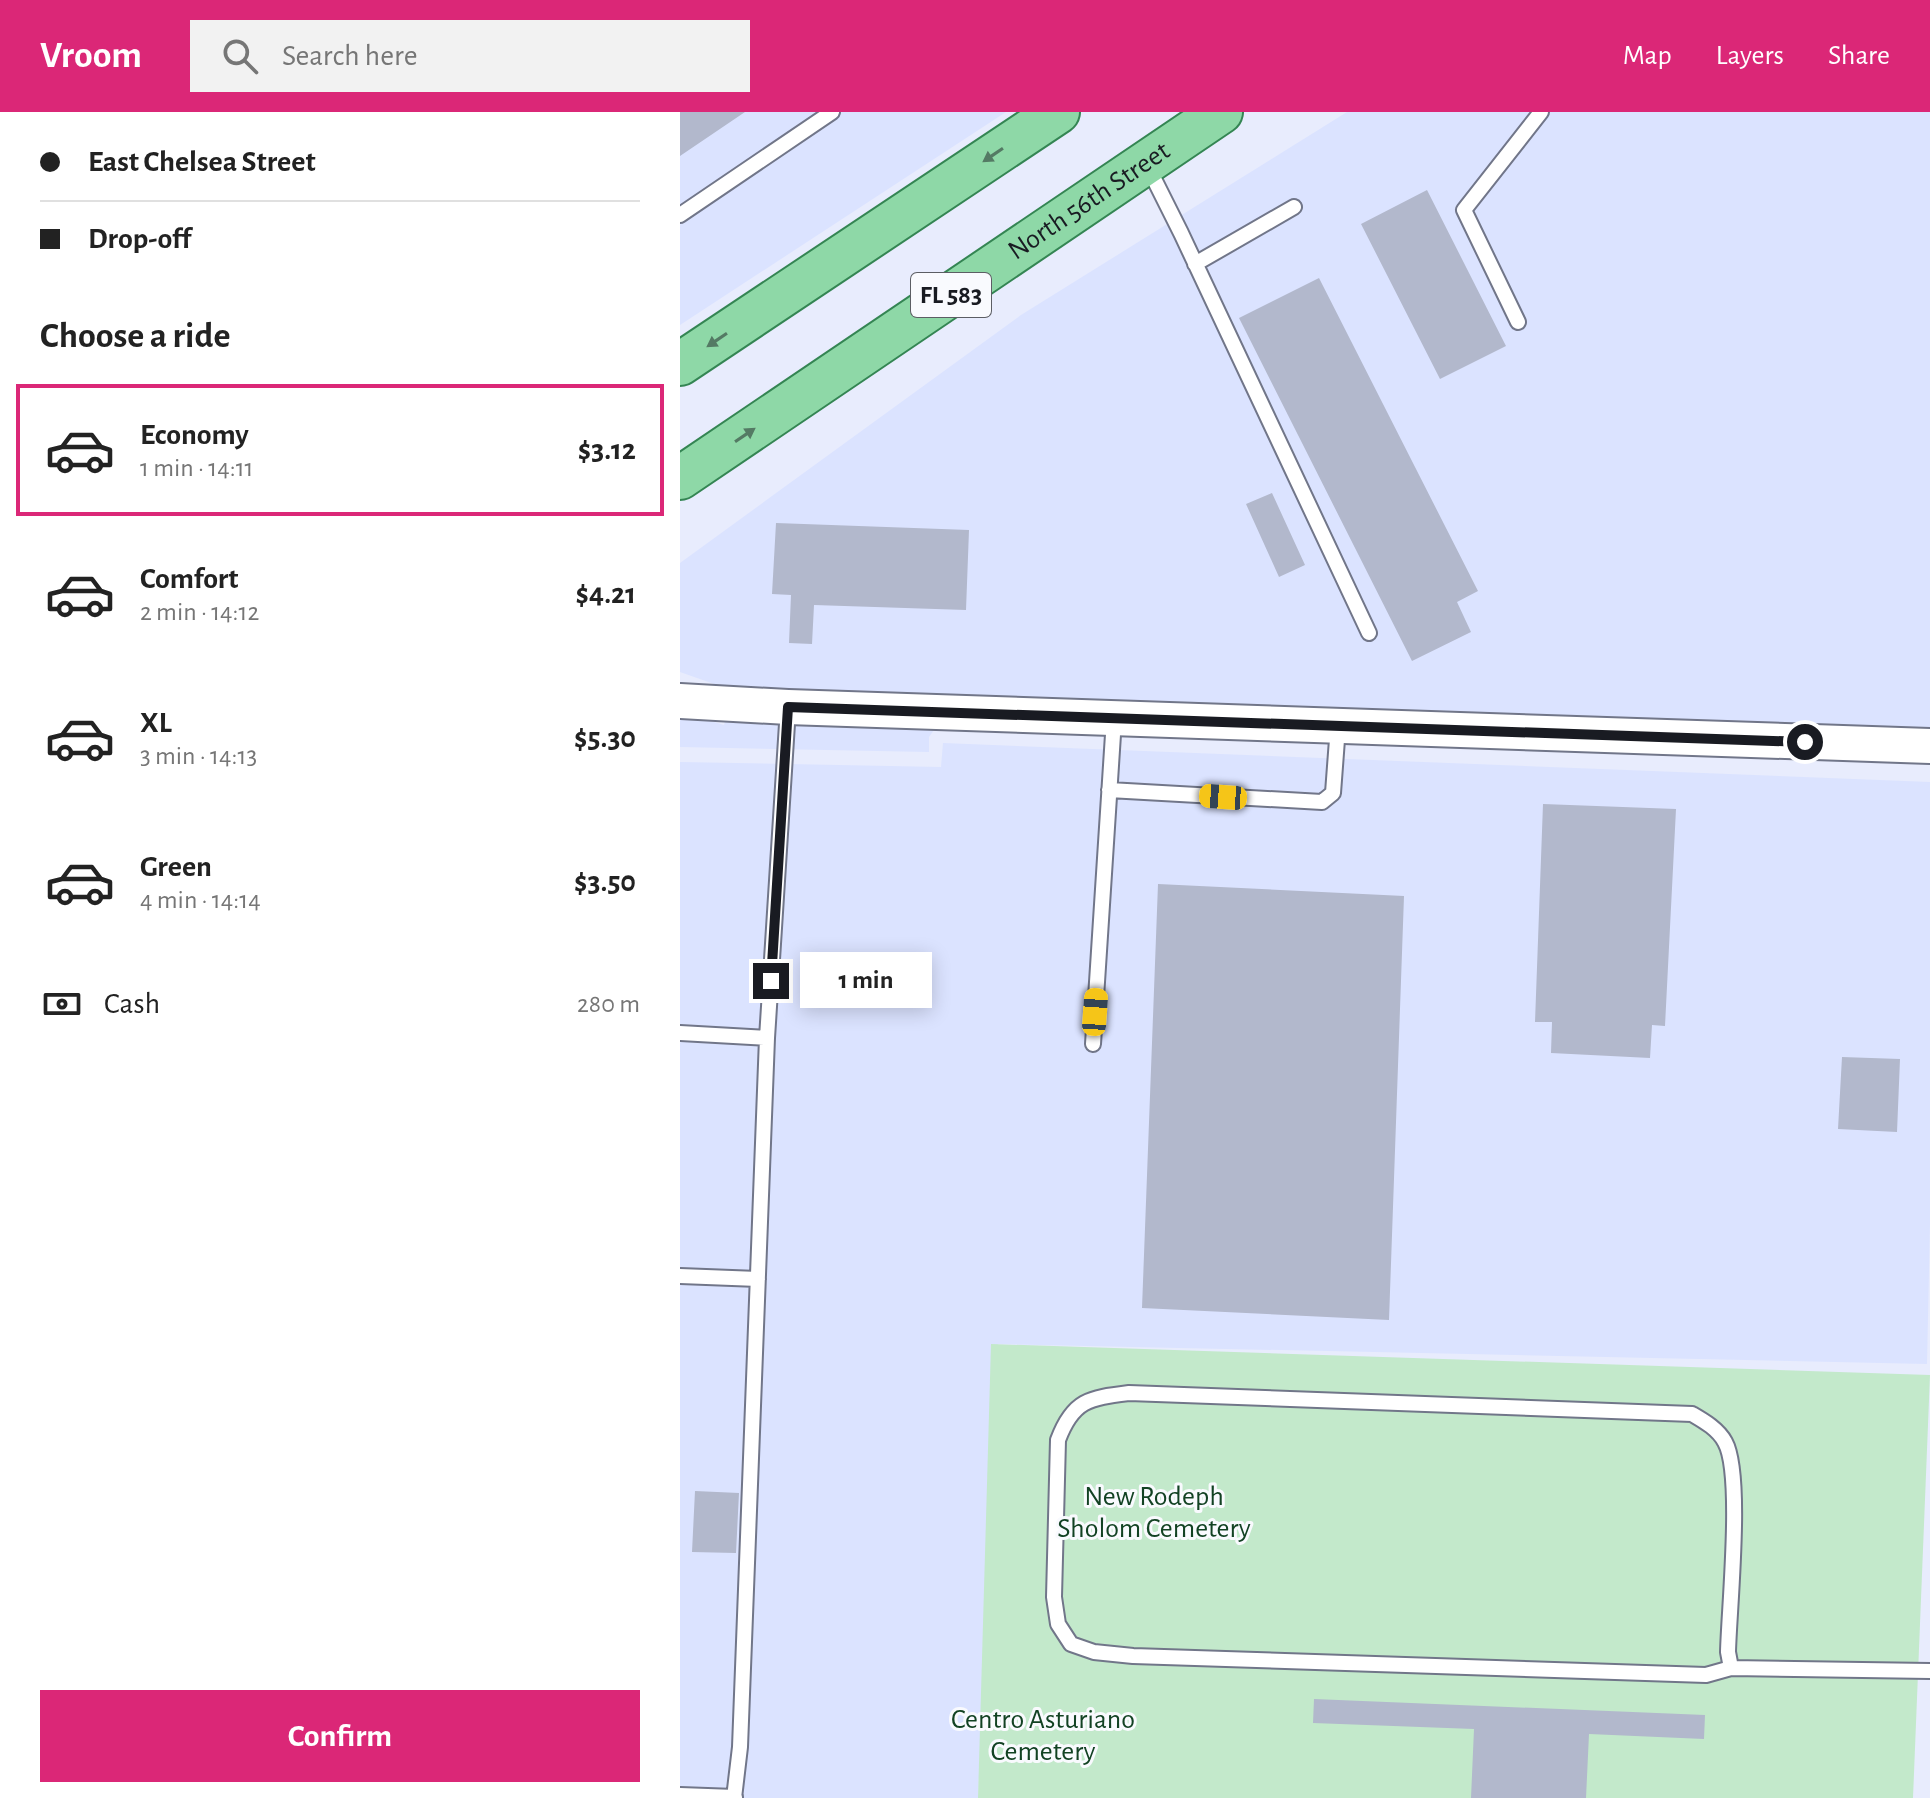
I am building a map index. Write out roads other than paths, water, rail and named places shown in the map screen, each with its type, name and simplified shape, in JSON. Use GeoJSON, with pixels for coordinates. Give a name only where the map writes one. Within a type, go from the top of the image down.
{"type":"FeatureCollection","features":[{"type":"Feature","properties":{"kind":"main road"},"geometry":{"type":"LineString","coordinates":[[680,364],[1058,112]]}},
{"type":"Feature","properties":{"kind":"main road","name":"North 56th Street"},"geometry":{"type":"LineString","coordinates":[[694,469],[1221,112]]}},
{"type":"Feature","properties":{"kind":"street"},"geometry":{"type":"LineString","coordinates":[[680,495],[694,469]]}},
{"type":"Feature","properties":{"kind":"street"},"geometry":{"type":"LineString","coordinates":[[680,691],[714,703]]}},
{"type":"Feature","properties":{"kind":"street"},"geometry":{"type":"LineString","coordinates":[[680,701],[1930,746]]}},
{"type":"Feature","properties":{"kind":"lane"},"geometry":{"type":"LineString","coordinates":[[680,215],[832,112]]}},
{"type":"Feature","properties":{"kind":"lane"},"geometry":{"type":"LineString","coordinates":[[1518,322],[1464,210],[1541,112]]}},
{"type":"Feature","properties":{"kind":"lane"},"geometry":{"type":"LineString","coordinates":[[1146,163],[1369,633]]}},
{"type":"Feature","properties":{"kind":"lane"},"geometry":{"type":"LineString","coordinates":[[1195,264],[1294,207]]}},
{"type":"Feature","properties":{"kind":"lane"},"geometry":{"type":"LineString","coordinates":[[680,1795],[734,1797],[740,1747],[767,1038],[788,707]]}},
{"type":"Feature","properties":{"kind":"lane"},"geometry":{"type":"LineString","coordinates":[[1093,1044],[1114,718]]}},
{"type":"Feature","properties":{"kind":"lane"},"geometry":{"type":"LineString","coordinates":[[1109,790],[1322,802],[1333,793],[1338,726]]}},
{"type":"Feature","properties":{"kind":"lane"},"geometry":{"type":"LineString","coordinates":[[680,1033],[767,1038]]}},
{"type":"Feature","properties":{"kind":"lane"},"geometry":{"type":"LineString","coordinates":[[680,1276],[758,1279]]}},
{"type":"Feature","properties":{"kind":"lane"},"geometry":{"type":"LineString","coordinates":[[1731,1668],[1728,1652],[1735,1475],[1725,1442],[1710,1425],[1692,1414],[1129,1393],[1098,1397],[1078,1406],[1066,1418],[1058,1440],[1054,1597],[1058,1624],[1071,1644],[1094,1652],[1706,1675],[1731,1668],[1930,1671]]}},
{"type":"Feature","properties":{"kind":"park label","name":"New Rodeph Sholom Cemetery"},"geometry":{"type":"Point","coordinates":[1154,1513]}},
{"type":"Feature","properties":{"kind":"park label","name":"Centro Asturiano Cemetery"},"geometry":{"type":"Point","coordinates":[1043,1736]}}]}
